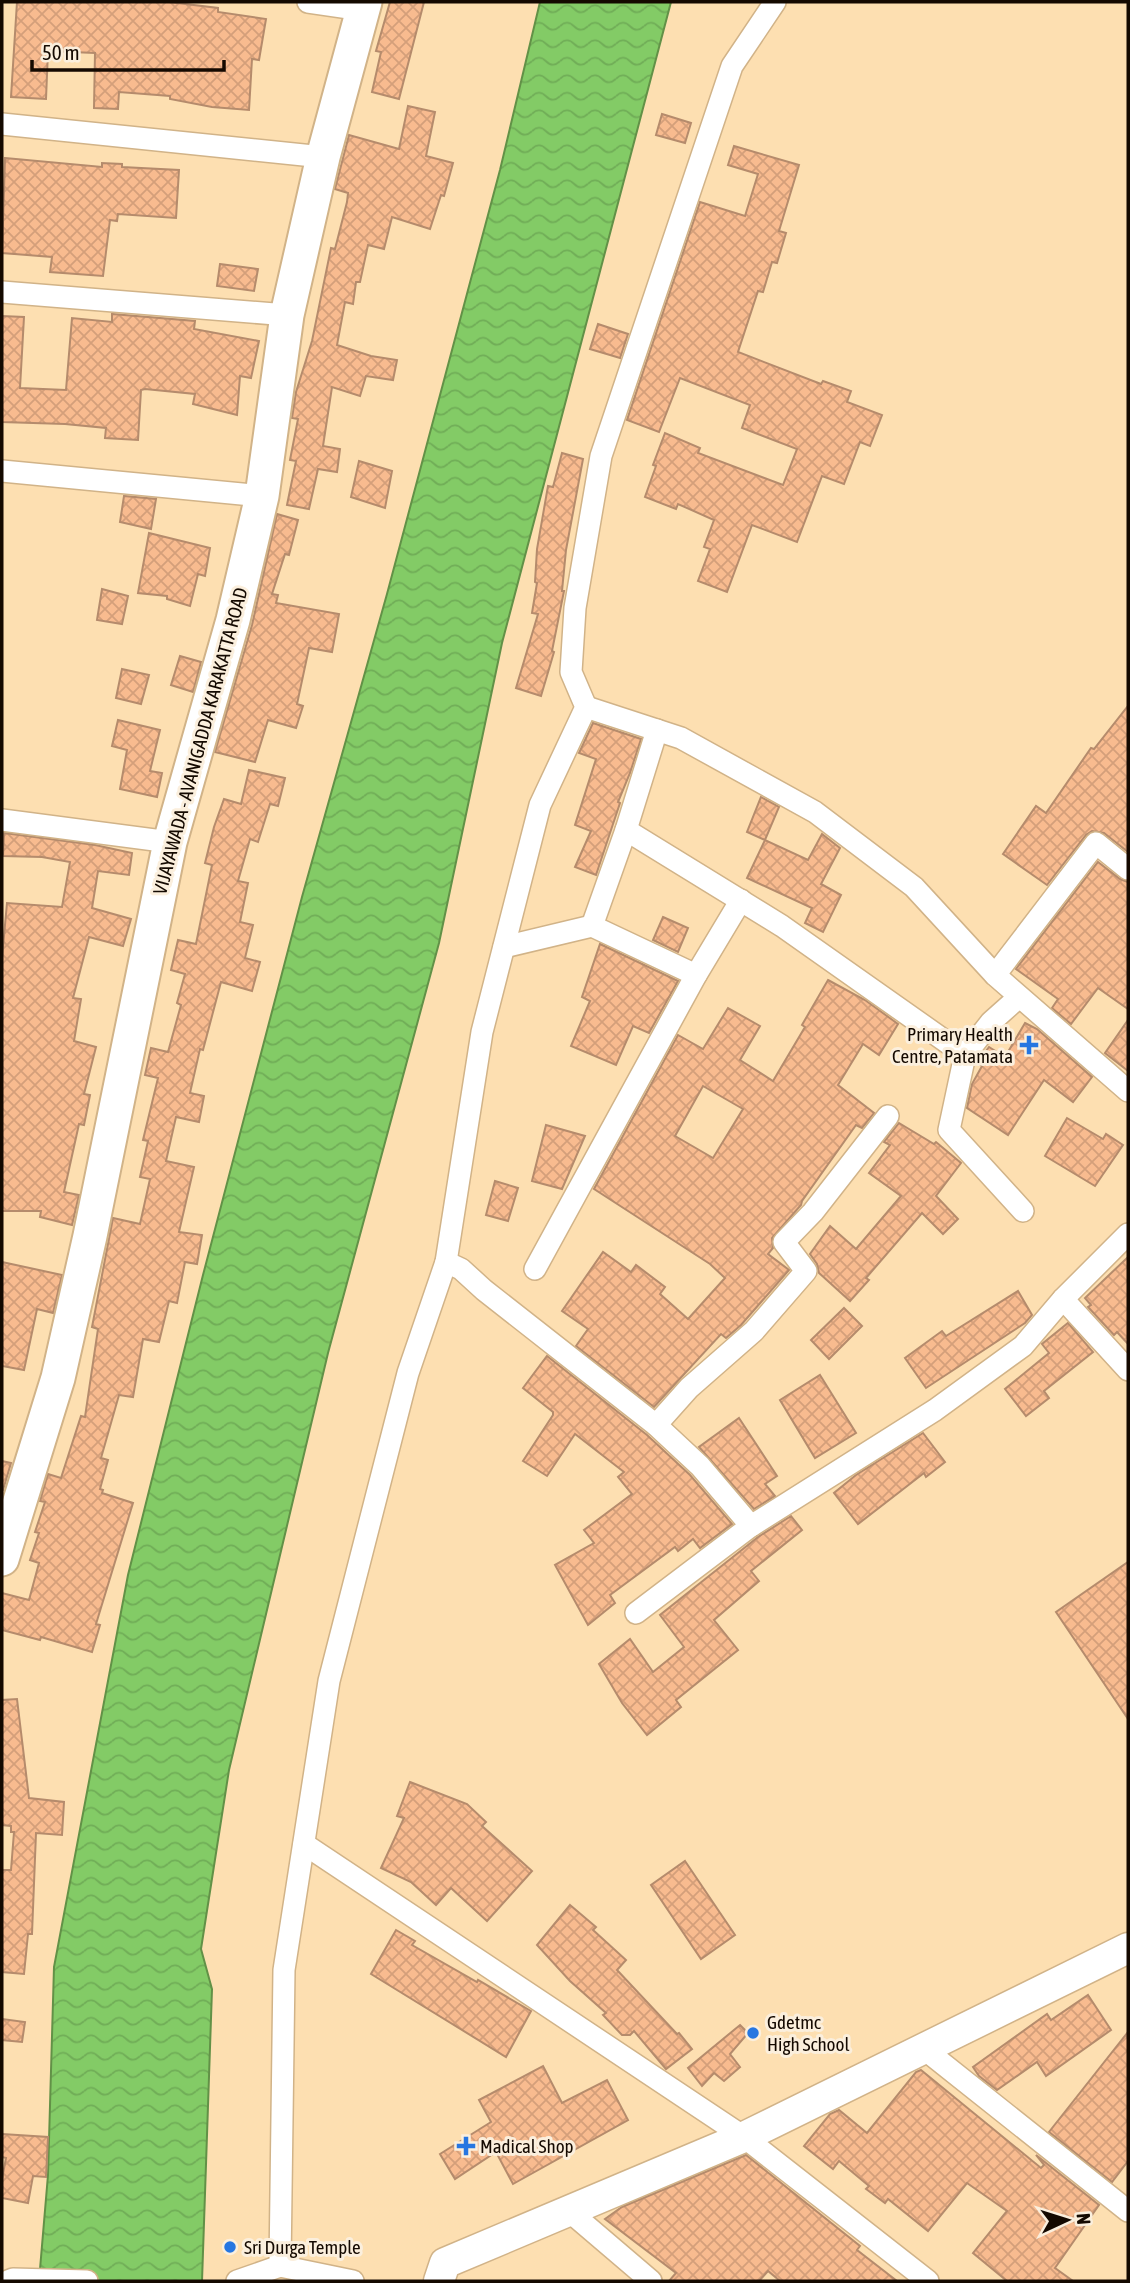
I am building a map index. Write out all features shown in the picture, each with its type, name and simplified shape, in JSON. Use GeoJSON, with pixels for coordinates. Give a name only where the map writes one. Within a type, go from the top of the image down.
{"type":"FeatureCollection","features":[{"type":"Feature","properties":{"kind":"main road","name":"VIJAYAWADA - AVANIGADDA KARAKATTA ROAD"},"geometry":{"type":"LineString","coordinates":[[2,1559],[58,1378],[90,1236],[170,842],[233,620],[262,496],[287,315],[323,157],[364,6]]}},
{"type":"Feature","properties":{"kind":"street"},"geometry":{"type":"LineString","coordinates":[[308,2],[364,6]]}},
{"type":"Feature","properties":{"kind":"street"},"geometry":{"type":"LineString","coordinates":[[280,2266],[284,1970],[329,1681],[408,1373],[446,1262],[482,1032],[540,805],[586,707],[571,671],[575,608],[601,456],[732,66],[775,2]]}},
{"type":"Feature","properties":{"kind":"street"},"geometry":{"type":"LineString","coordinates":[[2,124],[323,157]]}},
{"type":"Feature","properties":{"kind":"street"},"geometry":{"type":"LineString","coordinates":[[2,292],[287,315]]}},
{"type":"Feature","properties":{"kind":"street"},"geometry":{"type":"LineString","coordinates":[[2,471],[262,496]]}},
{"type":"Feature","properties":{"kind":"street"},"geometry":{"type":"LineString","coordinates":[[586,707],[681,738],[815,812],[914,887],[995,975],[1128,1091]]}},
{"type":"Feature","properties":{"kind":"street"},"geometry":{"type":"LineString","coordinates":[[592,926],[657,730]]}},
{"type":"Feature","properties":{"kind":"street"},"geometry":{"type":"LineString","coordinates":[[2,820],[170,842]]}},
{"type":"Feature","properties":{"kind":"street"},"geometry":{"type":"LineString","coordinates":[[626,830],[782,926],[965,1055]]}},
{"type":"Feature","properties":{"kind":"street"},"geometry":{"type":"LineString","coordinates":[[995,975],[1096,843],[1128,869]]}},
{"type":"Feature","properties":{"kind":"street"},"geometry":{"type":"LineString","coordinates":[[535,1269],[696,975],[741,900]]}},
{"type":"Feature","properties":{"kind":"street"},"geometry":{"type":"LineString","coordinates":[[504,947],[592,926],[696,975]]}},
{"type":"Feature","properties":{"kind":"street"},"geometry":{"type":"LineString","coordinates":[[1019,996],[991,1023],[965,1055],[949,1130],[1023,1211]]}},
{"type":"Feature","properties":{"kind":"street"},"geometry":{"type":"LineString","coordinates":[[656,1425],[689,1388],[754,1331],[806,1271],[785,1242],[813,1213],[888,1116]]}},
{"type":"Feature","properties":{"kind":"street"},"geometry":{"type":"LineString","coordinates":[[636,1613],[751,1526],[935,1410],[1023,1346],[1063,1299],[1128,1234]]}},
{"type":"Feature","properties":{"kind":"street"},"geometry":{"type":"LineString","coordinates":[[446,1262],[461,1269],[656,1425],[699,1466],[751,1526]]}},
{"type":"Feature","properties":{"kind":"street"},"geometry":{"type":"LineString","coordinates":[[1063,1299],[1128,1370]]}},
{"type":"Feature","properties":{"kind":"street"},"geometry":{"type":"LineString","coordinates":[[304,1844],[744,2137],[928,2281]]}},
{"type":"Feature","properties":{"kind":"street"},"geometry":{"type":"LineString","coordinates":[[439,2281],[445,2263],[744,2137],[1128,1948]]}},
{"type":"Feature","properties":{"kind":"street"},"geometry":{"type":"LineString","coordinates":[[923,2048],[1128,2211]]}},
{"type":"Feature","properties":{"kind":"street"},"geometry":{"type":"LineString","coordinates":[[569,2211],[651,2281]]}},
{"type":"Feature","properties":{"kind":"street"},"geometry":{"type":"LineString","coordinates":[[237,2281],[280,2266],[354,2281]]}},
{"type":"Feature","properties":{"kind":"street"},"geometry":{"type":"LineString","coordinates":[[11,2280],[87,2281]]}},
{"type":"Feature","properties":{"kind":"water"},"geometry":{"type":"Polygon","coordinates":[[[540,2],[671,2],[502,643],[439,943],[328,1353],[229,1770],[201,1949],[212,1989],[202,2281],[39,2281],[48,2175],[54,1967],[128,1575],[302,897],[387,594],[500,170],[540,2]]]}},
{"type":"Feature","properties":{"kind":"building"},"geometry":{"type":"Polygon","coordinates":[[[17,2],[169,2],[218,8],[218,12],[266,19],[259,60],[252,59],[249,110],[212,107],[170,99],[170,96],[119,92],[118,109],[94,108],[95,53],[48,51],[46,99],[11,97],[17,2]]]}},
{"type":"Feature","properties":{"kind":"building"},"geometry":{"type":"Polygon","coordinates":[[[390,2],[424,2],[399,99],[372,92],[381,52],[376,51],[390,2]]]}},
{"type":"Feature","properties":{"kind":"building"},"geometry":{"type":"Polygon","coordinates":[[[408,106],[435,112],[426,156],[453,163],[444,196],[441,195],[430,229],[392,217],[384,249],[368,245],[360,282],[356,282],[353,304],[345,302],[337,345],[371,356],[397,360],[393,380],[366,376],[360,396],[332,387],[323,446],[340,449],[337,472],[318,469],[309,509],[287,505],[296,461],[290,460],[298,419],[292,418],[296,392],[312,341],[331,248],[335,249],[347,202],[348,193],[335,189],[349,135],[399,149],[408,106]]]}},
{"type":"Feature","properties":{"kind":"building"},"geometry":{"type":"Polygon","coordinates":[[[662,114],[691,123],[685,143],[656,135],[662,114]]]}},
{"type":"Feature","properties":{"kind":"building"},"geometry":{"type":"Polygon","coordinates":[[[734,146],[799,165],[779,231],[786,233],[777,263],[772,262],[763,292],[758,291],[738,352],[821,384],[823,381],[851,391],[847,402],[882,415],[870,446],[860,442],[844,484],[822,476],[797,542],[752,525],[727,592],[698,581],[710,549],[704,547],[714,520],[678,504],[676,509],[645,497],[665,433],[700,448],[698,453],[783,485],[797,449],[742,428],[750,405],[680,378],[659,432],[627,420],[700,202],[745,216],[758,174],[728,165],[734,146]]]}},
{"type":"Feature","properties":{"kind":"building"},"geometry":{"type":"Polygon","coordinates":[[[5,158],[102,167],[102,163],[122,164],[122,167],[179,170],[176,218],[118,214],[117,221],[110,220],[103,276],[50,272],[52,257],[2,253],[5,158]]]}},
{"type":"Feature","properties":{"kind":"building"},"geometry":{"type":"Polygon","coordinates":[[[220,264],[258,269],[254,291],[217,286],[220,264]]]}},
{"type":"Feature","properties":{"kind":"building"},"geometry":{"type":"Polygon","coordinates":[[[112,314],[195,321],[194,329],[259,341],[251,378],[240,376],[237,415],[193,404],[195,394],[145,389],[141,390],[138,440],[105,438],[106,428],[2,422],[2,316],[24,317],[20,388],[66,390],[72,318],[112,322],[112,314]]]}},
{"type":"Feature","properties":{"kind":"building"},"geometry":{"type":"Polygon","coordinates":[[[598,324],[628,334],[620,358],[590,349],[598,324]]]}},
{"type":"Feature","properties":{"kind":"building"},"geometry":{"type":"Polygon","coordinates":[[[562,453],[583,459],[566,550],[564,591],[552,651],[554,652],[541,696],[516,688],[538,614],[532,613],[537,583],[537,549],[548,486],[553,487],[562,453]]]}},
{"type":"Feature","properties":{"kind":"building"},"geometry":{"type":"Polygon","coordinates":[[[359,461],[392,471],[385,508],[351,497],[359,461]]]}},
{"type":"Feature","properties":{"kind":"building"},"geometry":{"type":"Polygon","coordinates":[[[124,496],[156,499],[151,529],[120,522],[124,496]]]}},
{"type":"Feature","properties":{"kind":"building"},"geometry":{"type":"Polygon","coordinates":[[[277,514],[298,520],[289,555],[285,554],[272,594],[278,595],[276,603],[339,614],[332,652],[309,648],[297,704],[303,706],[296,728],[268,720],[255,762],[215,752],[252,625],[277,514]]]}},
{"type":"Feature","properties":{"kind":"building"},"geometry":{"type":"Polygon","coordinates":[[[149,533],[210,548],[205,576],[198,574],[190,606],[167,599],[167,596],[138,593],[149,533]]]}},
{"type":"Feature","properties":{"kind":"building"},"geometry":{"type":"Polygon","coordinates":[[[102,589],[128,596],[122,624],[97,620],[102,589]]]}},
{"type":"Feature","properties":{"kind":"building"},"geometry":{"type":"Polygon","coordinates":[[[180,656],[201,662],[193,692],[171,685],[180,656]]]}},
{"type":"Feature","properties":{"kind":"building"},"geometry":{"type":"Polygon","coordinates":[[[122,669],[149,675],[141,704],[116,698],[122,669]]]}},
{"type":"Feature","properties":{"kind":"building"},"geometry":{"type":"Polygon","coordinates":[[[1128,706],[1128,852],[1104,833],[1092,831],[1047,885],[1003,854],[1036,806],[1046,813],[1091,748],[1094,749],[1128,706]]]}},
{"type":"Feature","properties":{"kind":"building"},"geometry":{"type":"Polygon","coordinates":[[[118,720],[160,730],[150,771],[162,773],[157,797],[120,789],[127,750],[112,746],[118,720]]]}},
{"type":"Feature","properties":{"kind":"building"},"geometry":{"type":"Polygon","coordinates":[[[593,723],[641,739],[596,875],[575,867],[591,831],[575,825],[596,759],[579,753],[593,723]]]}},
{"type":"Feature","properties":{"kind":"building"},"geometry":{"type":"Polygon","coordinates":[[[249,770],[285,778],[278,806],[270,804],[258,842],[250,839],[238,881],[248,883],[240,922],[253,925],[245,958],[260,962],[252,991],[221,982],[203,1050],[200,1049],[190,1093],[204,1096],[199,1122],[176,1117],[166,1161],[194,1167],[179,1232],[202,1235],[197,1264],[185,1262],[177,1303],[169,1301],[159,1342],[143,1339],[133,1397],[119,1395],[101,1458],[108,1460],[100,1489],[103,1490],[102,1493],[133,1503],[96,1624],[100,1625],[92,1652],[41,1637],[40,1640],[2,1630],[2,1593],[29,1600],[39,1563],[30,1560],[39,1533],[35,1532],[45,1502],[40,1501],[48,1474],[61,1478],[81,1416],[85,1417],[98,1329],[92,1327],[113,1218],[140,1224],[150,1179],[140,1177],[148,1141],[143,1140],[158,1078],[145,1075],[151,1048],[168,1052],[181,1005],[177,1003],[185,974],[171,970],[178,940],[196,944],[212,865],[205,863],[214,827],[224,799],[241,804],[249,770]]]}},
{"type":"Feature","properties":{"kind":"building"},"geometry":{"type":"Polygon","coordinates":[[[761,797],[779,807],[765,840],[747,832],[761,797]]]}},
{"type":"Feature","properties":{"kind":"building"},"geometry":{"type":"Polygon","coordinates":[[[4,833],[95,845],[132,853],[129,875],[98,871],[92,908],[131,919],[123,946],[89,937],[73,998],[81,999],[74,1041],[96,1047],[84,1094],[90,1095],[84,1125],[79,1124],[64,1192],[79,1195],[72,1225],[40,1217],[41,1211],[2,1211],[2,958],[7,903],[62,907],[70,862],[42,857],[3,856],[4,833]]]}},
{"type":"Feature","properties":{"kind":"building"},"geometry":{"type":"Polygon","coordinates":[[[822,834],[840,848],[821,884],[841,895],[823,932],[805,923],[812,908],[747,878],[765,840],[808,860],[822,834]]]}},
{"type":"Feature","properties":{"kind":"building"},"geometry":{"type":"Polygon","coordinates":[[[1098,862],[1128,882],[1128,1009],[1098,988],[1071,1024],[1052,1008],[1058,999],[1016,969],[1098,862]]]}},
{"type":"Feature","properties":{"kind":"building"},"geometry":{"type":"Polygon","coordinates":[[[663,917],[688,928],[678,952],[653,940],[663,917]]]}},
{"type":"Feature","properties":{"kind":"building"},"geometry":{"type":"Polygon","coordinates":[[[600,944],[678,981],[649,1033],[633,1026],[616,1065],[571,1046],[590,1001],[582,997],[600,944]]]}},
{"type":"Feature","properties":{"kind":"building"},"geometry":{"type":"Polygon","coordinates":[[[828,980],[865,1000],[898,1024],[879,1055],[863,1044],[838,1085],[874,1113],[862,1128],[856,1125],[801,1205],[772,1238],[773,1248],[768,1254],[789,1270],[741,1325],[726,1338],[721,1334],[654,1407],[576,1346],[588,1329],[562,1311],[603,1252],[631,1272],[636,1265],[665,1287],[660,1294],[688,1319],[725,1278],[710,1264],[594,1189],[678,1035],[703,1049],[728,1008],[760,1026],[740,1060],[773,1081],[805,1027],[802,1025],[828,980]],[[703,1086],[675,1136],[713,1158],[743,1109],[703,1086]]]}},
{"type":"Feature","properties":{"kind":"building"},"geometry":{"type":"Polygon","coordinates":[[[1128,1020],[1128,1071],[1105,1053],[1128,1020]]]}},
{"type":"Feature","properties":{"kind":"building"},"geometry":{"type":"Polygon","coordinates":[[[1025,1023],[1037,1029],[1092,1077],[1073,1102],[1044,1080],[1008,1135],[967,1108],[972,1084],[982,1066],[977,1063],[989,1047],[1005,1057],[1025,1023]]]}},
{"type":"Feature","properties":{"kind":"building"},"geometry":{"type":"Polygon","coordinates":[[[1067,1118],[1103,1139],[1106,1134],[1123,1145],[1095,1186],[1045,1156],[1067,1118]]]}},
{"type":"Feature","properties":{"kind":"building"},"geometry":{"type":"Polygon","coordinates":[[[899,1123],[934,1144],[936,1142],[961,1163],[936,1196],[958,1219],[943,1234],[922,1213],[866,1278],[869,1280],[850,1301],[819,1273],[810,1254],[830,1226],[856,1249],[901,1196],[869,1173],[890,1145],[884,1142],[899,1123]]]}},
{"type":"Feature","properties":{"kind":"building"},"geometry":{"type":"Polygon","coordinates":[[[546,1125],[585,1136],[562,1189],[532,1181],[546,1125]]]}},
{"type":"Feature","properties":{"kind":"building"},"geometry":{"type":"Polygon","coordinates":[[[495,1181],[518,1188],[508,1221],[486,1215],[495,1181]]]}},
{"type":"Feature","properties":{"kind":"building"},"geometry":{"type":"Polygon","coordinates":[[[1128,1257],[1128,1344],[1117,1332],[1114,1335],[1088,1307],[1091,1305],[1085,1298],[1128,1257]]]}},
{"type":"Feature","properties":{"kind":"building"},"geometry":{"type":"Polygon","coordinates":[[[2,1262],[62,1275],[53,1313],[37,1309],[24,1370],[2,1366],[2,1262]]]}},
{"type":"Feature","properties":{"kind":"building"},"geometry":{"type":"Polygon","coordinates":[[[1018,1291],[1032,1315],[1025,1323],[926,1388],[905,1358],[942,1331],[946,1336],[1018,1291]]]}},
{"type":"Feature","properties":{"kind":"building"},"geometry":{"type":"Polygon","coordinates":[[[844,1308],[862,1326],[829,1359],[811,1340],[844,1308]]]}},
{"type":"Feature","properties":{"kind":"building"},"geometry":{"type":"Polygon","coordinates":[[[1068,1323],[1093,1352],[1044,1391],[1049,1398],[1026,1416],[1005,1389],[1049,1353],[1042,1344],[1068,1323]]]}},
{"type":"Feature","properties":{"kind":"building"},"geometry":{"type":"Polygon","coordinates":[[[547,1356],[647,1435],[690,1475],[732,1524],[700,1548],[693,1539],[678,1551],[675,1547],[610,1595],[615,1603],[588,1625],[555,1565],[594,1543],[584,1530],[632,1494],[618,1477],[624,1472],[575,1434],[547,1476],[523,1461],[553,1415],[553,1412],[523,1388],[547,1356]]]}},
{"type":"Feature","properties":{"kind":"building"},"geometry":{"type":"Polygon","coordinates":[[[820,1375],[856,1433],[815,1458],[780,1400],[820,1375]]]}},
{"type":"Feature","properties":{"kind":"building"},"geometry":{"type":"Polygon","coordinates":[[[739,1418],[777,1476],[765,1484],[775,1496],[754,1509],[699,1447],[739,1418]]]}},
{"type":"Feature","properties":{"kind":"building"},"geometry":{"type":"Polygon","coordinates":[[[923,1433],[945,1462],[926,1477],[924,1473],[858,1524],[834,1493],[856,1475],[923,1433]]]}},
{"type":"Feature","properties":{"kind":"building"},"geometry":{"type":"Polygon","coordinates":[[[2,1461],[11,1463],[3,1490],[2,1490],[2,1461]]]}},
{"type":"Feature","properties":{"kind":"building"},"geometry":{"type":"Polygon","coordinates":[[[791,1516],[802,1530],[751,1571],[759,1581],[714,1620],[738,1650],[676,1700],[681,1707],[647,1735],[622,1703],[599,1664],[630,1639],[653,1672],[684,1647],[660,1615],[758,1537],[791,1516]]]}},
{"type":"Feature","properties":{"kind":"building"},"geometry":{"type":"Polygon","coordinates":[[[1128,1562],[1128,1719],[1056,1612],[1128,1562]]]}},
{"type":"Feature","properties":{"kind":"building"},"geometry":{"type":"Polygon","coordinates":[[[17,1699],[29,1798],[64,1802],[62,1835],[36,1833],[32,1934],[28,1934],[24,1974],[2,1972],[2,1870],[11,1870],[14,1832],[11,1832],[11,1826],[2,1825],[2,1700],[17,1699]]]}},
{"type":"Feature","properties":{"kind":"building"},"geometry":{"type":"Polygon","coordinates":[[[410,1782],[467,1804],[486,1822],[482,1826],[532,1871],[487,1921],[451,1888],[436,1905],[411,1882],[381,1868],[404,1818],[397,1816],[410,1782]]]}},
{"type":"Feature","properties":{"kind":"building"},"geometry":{"type":"Polygon","coordinates":[[[685,1861],[735,1935],[701,1959],[651,1885],[685,1861]]]}},
{"type":"Feature","properties":{"kind":"building"},"geometry":{"type":"Polygon","coordinates":[[[570,1905],[596,1927],[593,1930],[626,1960],[617,1970],[692,2049],[666,2069],[634,2031],[630,2035],[622,2035],[603,2015],[606,2013],[570,1981],[537,1945],[570,1905]]]}},
{"type":"Feature","properties":{"kind":"building"},"geometry":{"type":"Polygon","coordinates":[[[396,1930],[415,1941],[412,1945],[531,2011],[506,2057],[371,1974],[396,1930]]]}},
{"type":"Feature","properties":{"kind":"building"},"geometry":{"type":"Polygon","coordinates":[[[1088,1995],[1111,2030],[1046,2076],[1037,2062],[997,2090],[979,2076],[973,2067],[1047,2014],[1051,2020],[1088,1995]]]}},
{"type":"Feature","properties":{"kind":"building"},"geometry":{"type":"Polygon","coordinates":[[[2,2019],[25,2022],[22,2042],[2,2040],[2,2019]]]}},
{"type":"Feature","properties":{"kind":"building"},"geometry":{"type":"Polygon","coordinates":[[[740,2025],[748,2033],[730,2054],[740,2067],[724,2081],[714,2073],[702,2086],[688,2068],[740,2025]]]}},
{"type":"Feature","properties":{"kind":"building"},"geometry":{"type":"Polygon","coordinates":[[[1128,2032],[1128,2161],[1112,2182],[1049,2132],[1128,2032]]]}},
{"type":"Feature","properties":{"kind":"building"},"geometry":{"type":"Polygon","coordinates":[[[543,2066],[562,2103],[607,2080],[628,2120],[513,2184],[496,2152],[455,2179],[440,2154],[491,2122],[479,2100],[543,2066]]]}},
{"type":"Feature","properties":{"kind":"building"},"geometry":{"type":"Polygon","coordinates":[[[921,2070],[1041,2168],[1044,2165],[1036,2155],[1099,2205],[1055,2268],[1073,2281],[1007,2281],[973,2253],[1007,2211],[967,2183],[928,2231],[888,2199],[885,2203],[866,2189],[869,2186],[839,2161],[833,2169],[804,2146],[830,2114],[839,2110],[867,2133],[916,2072],[921,2070]]]}},
{"type":"Feature","properties":{"kind":"building"},"geometry":{"type":"Polygon","coordinates":[[[2,2134],[48,2137],[46,2177],[33,2176],[28,2203],[2,2198],[6,2158],[2,2157],[2,2134]]]}},
{"type":"Feature","properties":{"kind":"building"},"geometry":{"type":"Polygon","coordinates":[[[746,2155],[860,2246],[857,2250],[897,2281],[780,2281],[768,2271],[759,2281],[669,2281],[676,2273],[605,2219],[622,2207],[746,2155]]]}},
{"type":"Feature","properties":{"kind":"place","name":"Primary Health Centre, Patamata"},"geometry":{"type":"Point","coordinates":[1029,1045]}},
{"type":"Feature","properties":{"kind":"place","name":"Gdetmc High School"},"geometry":{"type":"Point","coordinates":[753,2033]}},
{"type":"Feature","properties":{"kind":"place","name":"Madical Shop"},"geometry":{"type":"Point","coordinates":[466,2146]}},
{"type":"Feature","properties":{"kind":"place","name":"Sri Durga Temple"},"geometry":{"type":"Point","coordinates":[230,2247]}}]}
